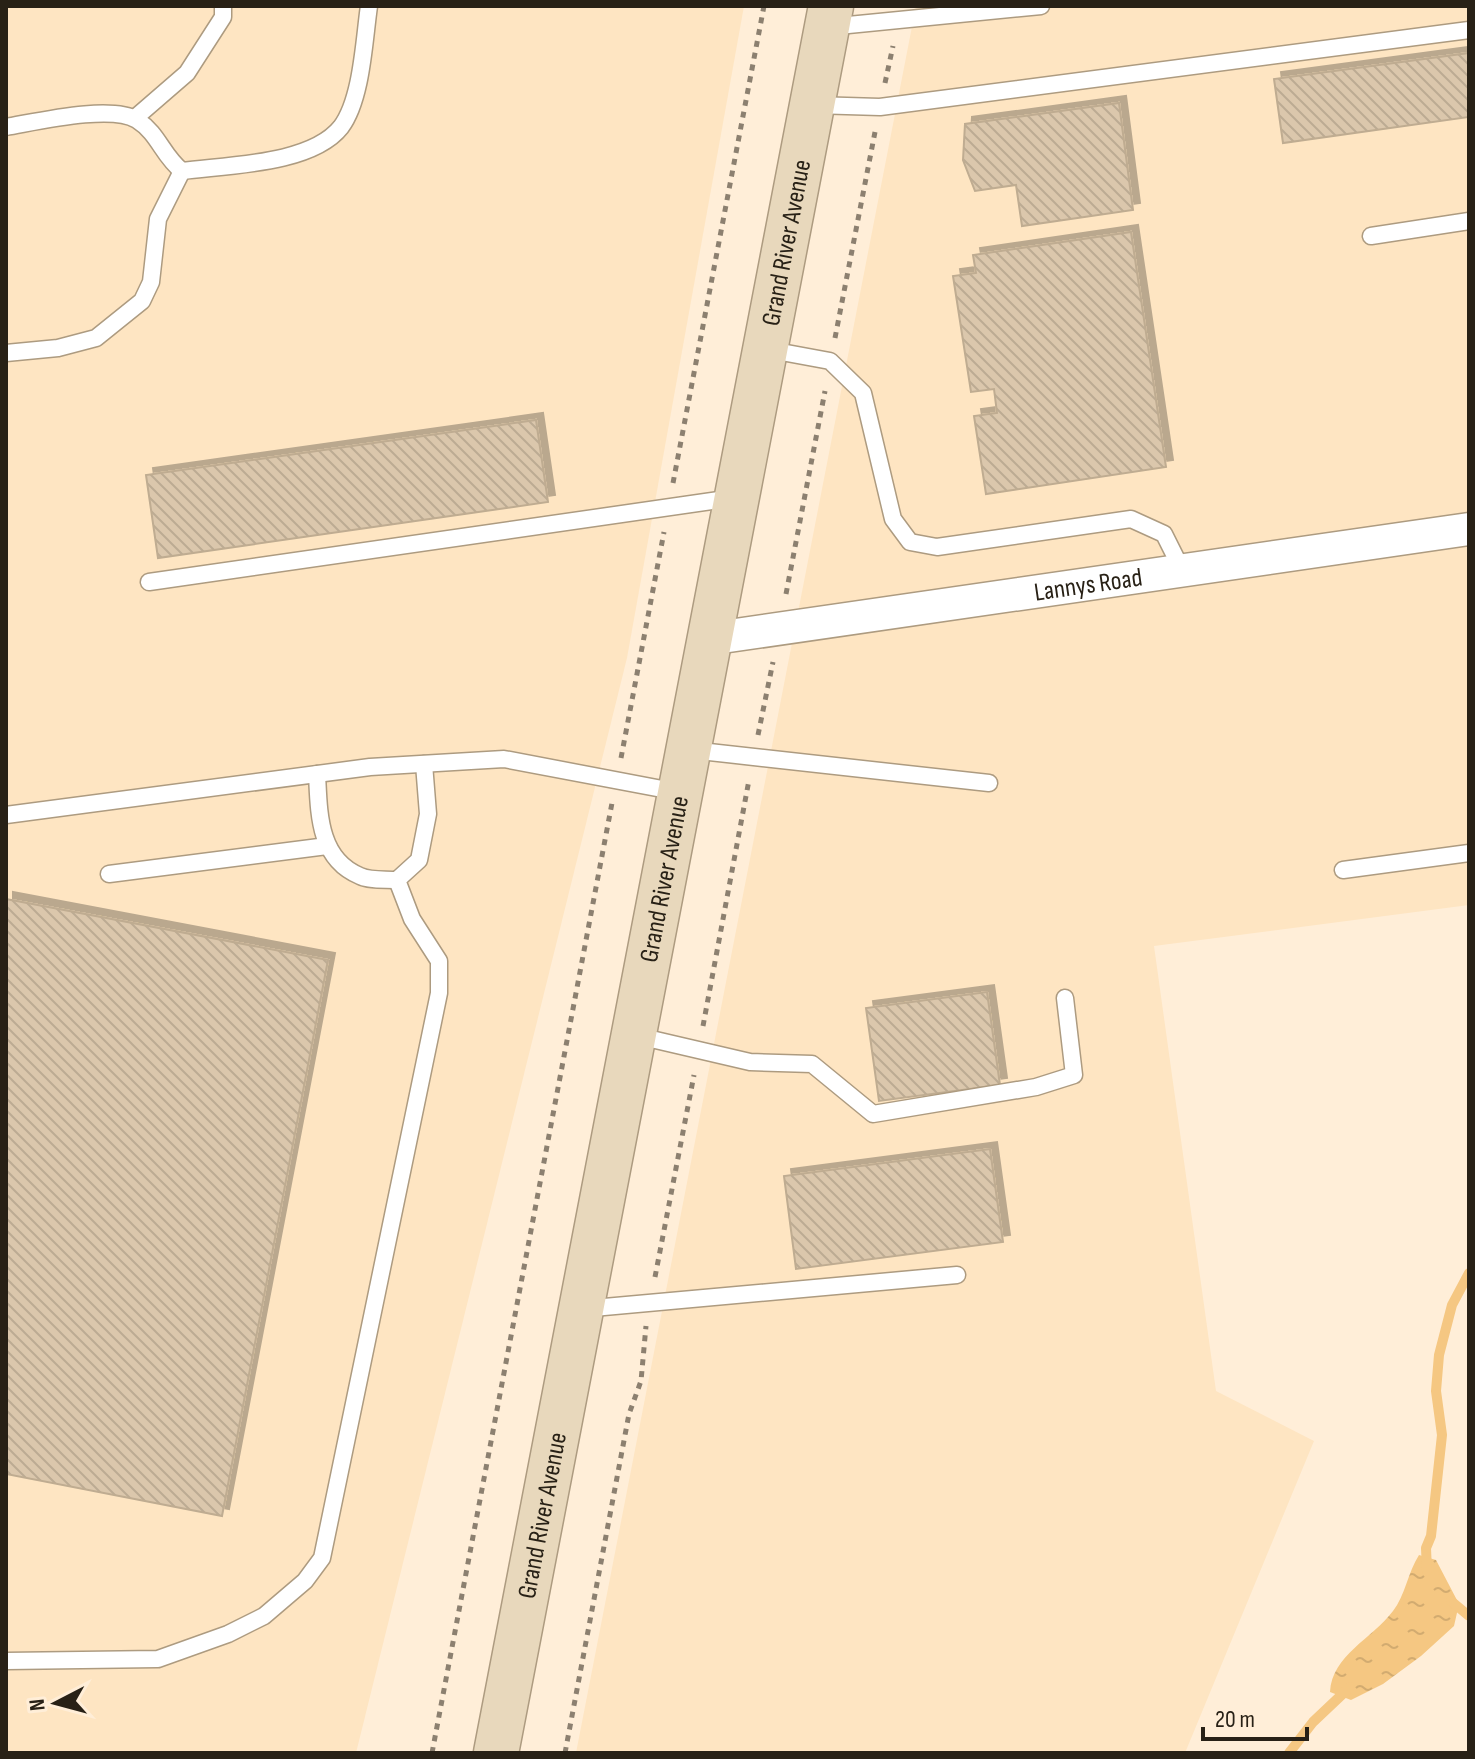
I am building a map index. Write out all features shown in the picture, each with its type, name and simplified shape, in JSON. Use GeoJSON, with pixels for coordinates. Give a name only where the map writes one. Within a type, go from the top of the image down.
{"type":"FeatureCollection","features":[{"type":"Feature","properties":{"kind":"main road","name":"Grand River Avenue"},"geometry":{"type":"LineString","coordinates":[[496,1753],[829,16]]}},
{"type":"Feature","properties":{"kind":"street","name":"Lannys Road"},"geometry":{"type":"LineString","coordinates":[[708,639],[1469,529]]}},
{"type":"Feature","properties":{"kind":"lane"},"geometry":{"type":"LineString","coordinates":[[135,118],[187,73],[223,17],[223,6]]}},
{"type":"Feature","properties":{"kind":"lane"},"geometry":{"type":"LineString","coordinates":[[6,127],[73,116],[135,118],[158,138],[164,156],[182,171],[263,161],[313,149],[341,127],[357,87],[369,6]]}},
{"type":"Feature","properties":{"kind":"lane"},"geometry":{"type":"LineString","coordinates":[[829,16],[899,22],[1041,6]]}},
{"type":"Feature","properties":{"kind":"lane"},"geometry":{"type":"LineString","coordinates":[[812,105],[880,107],[1469,30]]}},
{"type":"Feature","properties":{"kind":"lane"},"geometry":{"type":"LineString","coordinates":[[6,353],[58,348],[96,338],[142,301],[151,282],[158,219],[182,171]]}},
{"type":"Feature","properties":{"kind":"lane"},"geometry":{"type":"LineString","coordinates":[[1371,236],[1469,221]]}},
{"type":"Feature","properties":{"kind":"lane"},"geometry":{"type":"LineString","coordinates":[[764,349],[830,361],[863,393],[893,519],[910,542],[937,547],[1131,519],[1164,534],[1182,570]]}},
{"type":"Feature","properties":{"kind":"lane"},"geometry":{"type":"LineString","coordinates":[[149,582],[735,497]]}},
{"type":"Feature","properties":{"kind":"lane"},"geometry":{"type":"LineString","coordinates":[[686,750],[989,783]]}},
{"type":"Feature","properties":{"kind":"lane"},"geometry":{"type":"LineString","coordinates":[[6,815],[317,774],[504,759],[678,792]]}},
{"type":"Feature","properties":{"kind":"lane"},"geometry":{"type":"LineString","coordinates":[[317,774],[319,821],[327,846],[342,865],[361,877],[397,880],[419,860],[428,814],[424,764]]}},
{"type":"Feature","properties":{"kind":"lane"},"geometry":{"type":"LineString","coordinates":[[109,874],[327,846]]}},
{"type":"Feature","properties":{"kind":"lane"},"geometry":{"type":"LineString","coordinates":[[1343,870],[1469,853]]}},
{"type":"Feature","properties":{"kind":"lane"},"geometry":{"type":"LineString","coordinates":[[6,1661],[158,1659],[228,1634],[264,1616],[305,1581],[322,1558],[439,993],[439,961],[412,919],[397,880]]}},
{"type":"Feature","properties":{"kind":"lane"},"geometry":{"type":"LineString","coordinates":[[632,1034],[750,1062],[812,1064],[873,1114],[1036,1087],[1074,1075],[1065,998]]}},
{"type":"Feature","properties":{"kind":"lane"},"geometry":{"type":"LineString","coordinates":[[580,1309],[957,1275]]}},
{"type":"Feature","properties":{"kind":"path"},"geometry":{"type":"LineString","coordinates":[[432,1753],[764,6]]}},
{"type":"Feature","properties":{"kind":"path"},"geometry":{"type":"LineString","coordinates":[[565,1753],[629,1414],[641,1381],[641,1350],[753,758],[899,22]]}},
{"type":"Feature","properties":{"kind":"shaded area"},"geometry":{"type":"Polygon","coordinates":[[[6,6],[744,6],[627,658],[356,1753],[6,1753],[6,6]]]}},
{"type":"Feature","properties":{"kind":"shaded area"},"geometry":{"type":"Polygon","coordinates":[[[916,6],[1469,6],[1469,905],[1154,946],[1216,1391],[1314,1441],[1185,1753],[576,1753],[916,6]]]}},
{"type":"Feature","properties":{"kind":"water"},"geometry":{"type":"Polygon","coordinates":[[[1419,1555],[1436,1560],[1459,1604],[1454,1626],[1383,1684],[1351,1700],[1330,1692],[1332,1679],[1345,1657],[1397,1605],[1419,1555]]]}},
{"type":"Feature","properties":{"kind":"building"},"geometry":{"type":"Polygon","coordinates":[[[1469,53],[1469,117],[1283,143],[1274,79],[1469,53]]]}},
{"type":"Feature","properties":{"kind":"building"},"geometry":{"type":"Polygon","coordinates":[[[1119,103],[1133,210],[1022,226],[1016,185],[975,191],[963,160],[965,124],[1119,103]]]}},
{"type":"Feature","properties":{"kind":"building"},"geometry":{"type":"Polygon","coordinates":[[[1131,232],[1166,467],[986,494],[974,416],[997,413],[994,389],[971,392],[953,276],[976,273],[973,255],[1131,232]]]}},
{"type":"Feature","properties":{"kind":"building"},"geometry":{"type":"Polygon","coordinates":[[[536,420],[548,502],[158,558],[146,475],[536,420]]]}},
{"type":"Feature","properties":{"kind":"building"},"geometry":{"type":"Polygon","coordinates":[[[6,899],[328,960],[222,1516],[6,1474],[6,899]]]}},
{"type":"Feature","properties":{"kind":"building"},"geometry":{"type":"Polygon","coordinates":[[[987,992],[1000,1085],[879,1101],[866,1008],[987,992]]]}},
{"type":"Feature","properties":{"kind":"building"},"geometry":{"type":"Polygon","coordinates":[[[990,1149],[1003,1242],[796,1269],[784,1176],[990,1149]]]}},
{"type":"Feature","properties":{"kind":"waterway"},"geometry":{"type":"LineString","coordinates":[[1427,1571],[1426,1548],[1431,1536],[1442,1435],[1436,1391],[1439,1355],[1452,1305],[1469,1273]]}},
{"type":"Feature","properties":{"kind":"waterway"},"geometry":{"type":"LineString","coordinates":[[1451,1601],[1469,1616]]}},
{"type":"Feature","properties":{"kind":"waterway"},"geometry":{"type":"LineString","coordinates":[[1289,1753],[1313,1722],[1350,1687]]}}]}
